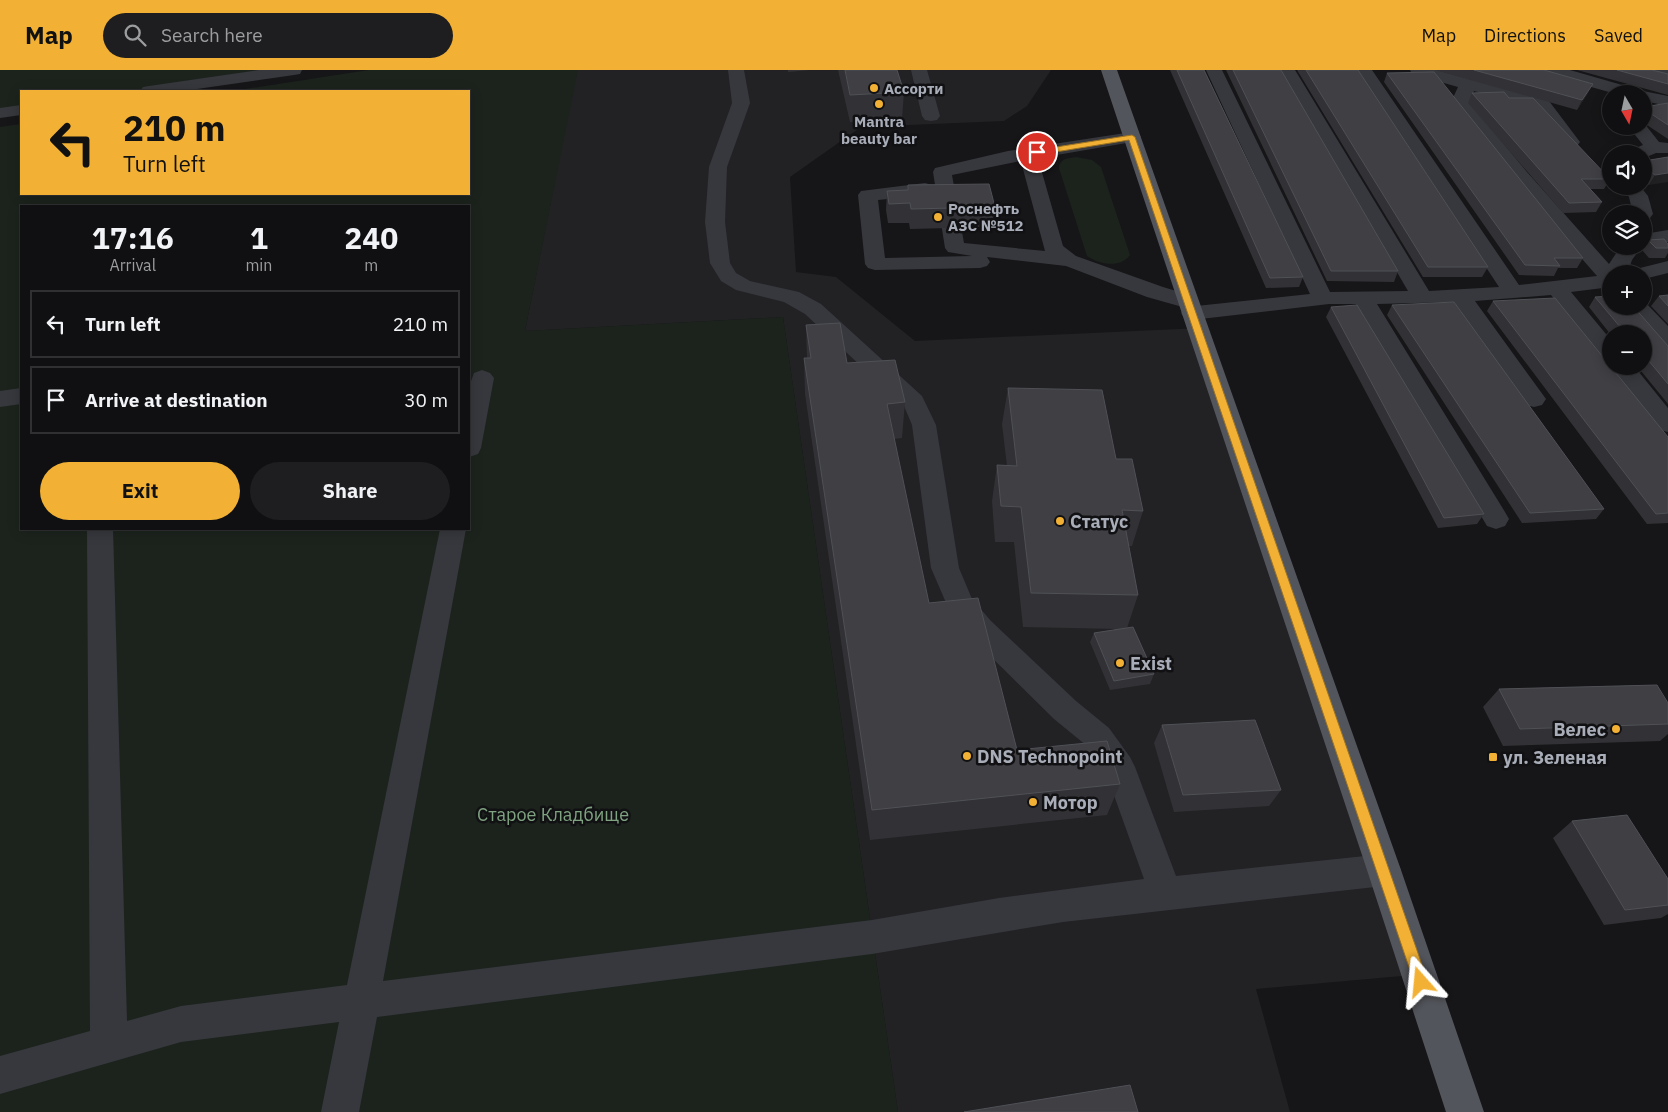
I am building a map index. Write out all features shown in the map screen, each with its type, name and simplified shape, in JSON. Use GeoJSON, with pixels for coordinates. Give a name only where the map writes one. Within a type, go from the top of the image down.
{"type":"FeatureCollection","features":[{"type":"Feature","properties":{"kind":"main road"},"geometry":{"type":"LineString","coordinates":[[1109,70],[1384,870],[1465,1112]]}},
{"type":"Feature","properties":{"kind":"lane"},"geometry":{"type":"LineString","coordinates":[[156,90],[294,70]]}},
{"type":"Feature","properties":{"kind":"lane"},"geometry":{"type":"LineString","coordinates":[[736,70],[741,103],[718,167],[714,222],[720,263],[728,277],[743,286],[791,297],[813,309],[914,402],[924,425],[945,568],[961,605],[988,636],[1065,710],[1098,737],[1114,759],[1119,767],[1166,893]]}},
{"type":"Feature","properties":{"kind":"lane"},"geometry":{"type":"LineString","coordinates":[[919,70],[931,116]]}},
{"type":"Feature","properties":{"kind":"lane"},"geometry":{"type":"LineString","coordinates":[[1214,70],[1324,299]]}},
{"type":"Feature","properties":{"kind":"lane"},"geometry":{"type":"LineString","coordinates":[[1287,70],[1422,297]]}},
{"type":"Feature","properties":{"kind":"lane"},"geometry":{"type":"LineString","coordinates":[[1418,70],[1543,105],[1560,130],[1584,157]]}},
{"type":"Feature","properties":{"kind":"lane"},"geometry":{"type":"LineString","coordinates":[[1551,70],[1604,85]]}},
{"type":"Feature","properties":{"kind":"lane"},"geometry":{"type":"LineString","coordinates":[[1658,70],[1668,74]]}},
{"type":"Feature","properties":{"kind":"lane"},"geometry":{"type":"LineString","coordinates":[[1367,71],[1514,292]]}},
{"type":"Feature","properties":{"kind":"lane"},"geometry":{"type":"LineString","coordinates":[[1597,83],[1602,87]]}},
{"type":"Feature","properties":{"kind":"lane"},"geometry":{"type":"LineString","coordinates":[[1468,84],[1460,102],[1520,176],[1602,270]]}},
{"type":"Feature","properties":{"kind":"lane"},"geometry":{"type":"LineString","coordinates":[[1652,98],[1668,101]]}},
{"type":"Feature","properties":{"kind":"lane"},"geometry":{"type":"LineString","coordinates":[[1652,109],[1668,106]]}},
{"type":"Feature","properties":{"kind":"lane"},"geometry":{"type":"LineString","coordinates":[[0,113],[20,110]]}},
{"type":"Feature","properties":{"kind":"lane"},"geometry":{"type":"LineString","coordinates":[[1643,135],[1653,150]]}},
{"type":"Feature","properties":{"kind":"lane"},"geometry":{"type":"LineString","coordinates":[[1132,137],[1037,152],[942,172],[955,248],[1069,260],[1155,292],[1190,308],[1324,299],[1422,297],[1514,292],[1602,281]]}},
{"type":"Feature","properties":{"kind":"lane"},"geometry":{"type":"LineString","coordinates":[[1037,152],[1032,170],[1054,249],[1069,260]]}},
{"type":"Feature","properties":{"kind":"lane"},"geometry":{"type":"LineString","coordinates":[[944,187],[868,195],[875,264],[1069,260]]}},
{"type":"Feature","properties":{"kind":"lane"},"geometry":{"type":"LineString","coordinates":[[1652,239],[1668,236]]}},
{"type":"Feature","properties":{"kind":"lane"},"geometry":{"type":"LineString","coordinates":[[1652,271],[1668,267]]}},
{"type":"Feature","properties":{"kind":"lane"},"geometry":{"type":"LineString","coordinates":[[1556,288],[1602,343]]}},
{"type":"Feature","properties":{"kind":"lane"},"geometry":{"type":"LineString","coordinates":[[1460,295],[1534,399]]}},
{"type":"Feature","properties":{"kind":"lane"},"geometry":{"type":"LineString","coordinates":[[1362,298],[1496,519]]}},
{"type":"Feature","properties":{"kind":"lane"},"geometry":{"type":"LineString","coordinates":[[1646,315],[1668,339]]}},
{"type":"Feature","properties":{"kind":"lane"},"geometry":{"type":"LineString","coordinates":[[1628,375],[1668,424]]}},
{"type":"Feature","properties":{"kind":"lane"},"geometry":{"type":"LineString","coordinates":[[470,443],[482,378]]}},
{"type":"Feature","properties":{"kind":"lane"},"geometry":{"type":"LineString","coordinates":[[0,399],[20,396]]}},
{"type":"Feature","properties":{"kind":"lane"},"geometry":{"type":"LineString","coordinates":[[100,530],[109,1044]]}},
{"type":"Feature","properties":{"kind":"lane"},"geometry":{"type":"LineString","coordinates":[[340,1112],[453,530]]}},
{"type":"Feature","properties":{"kind":"lane"},"geometry":{"type":"LineString","coordinates":[[0,1075],[181,1024],[872,937],[930,925],[1166,893],[1384,870]]}},
{"type":"Feature","properties":{"kind":"shaded area"},"geometry":{"type":"Polygon","coordinates":[[[577,70],[1051,70],[1027,106],[1004,121],[861,127],[790,177],[796,272],[836,277],[915,341],[1201,328],[1435,973],[1256,989],[1290,1112],[898,1112],[783,317],[525,331],[577,70]]]}},
{"type":"Feature","properties":{"kind":"green space"},"geometry":{"type":"Polygon","coordinates":[[[0,70],[276,70],[146,90],[20,90],[20,109],[0,112],[0,70]]]}},
{"type":"Feature","properties":{"kind":"green space","name":"Старое Кладбище"},"geometry":{"type":"Polygon","coordinates":[[[369,70],[578,70],[525,331],[783,317],[898,1112],[0,1112],[0,127],[20,124],[20,195],[470,195],[470,90],[239,90],[369,70]]]}},
{"type":"Feature","properties":{"kind":"green space"},"geometry":{"type":"Polygon","coordinates":[[[1076,157],[1092,160],[1101,167],[1130,255],[1121,262],[1115,264],[1103,263],[1087,256],[1059,168],[1062,161],[1076,157]]]}},
{"type":"Feature","properties":{"kind":"building"},"geometry":{"type":"Polygon","coordinates":[[[845,70],[897,70],[904,92],[850,95],[845,70]]]}},
{"type":"Feature","properties":{"kind":"building"},"geometry":{"type":"Polygon","coordinates":[[[1177,70],[1204,70],[1303,277],[1270,278],[1177,70]]]}},
{"type":"Feature","properties":{"kind":"building"},"geometry":{"type":"Polygon","coordinates":[[[1233,70],[1281,70],[1398,271],[1331,271],[1233,70]]]}},
{"type":"Feature","properties":{"kind":"building"},"geometry":{"type":"Polygon","coordinates":[[[1306,70],[1358,70],[1488,267],[1428,267],[1306,70]]]}},
{"type":"Feature","properties":{"kind":"building"},"geometry":{"type":"Polygon","coordinates":[[[1474,70],[1544,70],[1593,84],[1582,100],[1474,70]]]}},
{"type":"Feature","properties":{"kind":"building"},"geometry":{"type":"Polygon","coordinates":[[[1617,70],[1652,70],[1668,74],[1668,84],[1617,70]]]}},
{"type":"Feature","properties":{"kind":"building"},"geometry":{"type":"Polygon","coordinates":[[[1434,72],[1583,258],[1554,258],[1560,266],[1525,265],[1387,73],[1434,72]]]}},
{"type":"Feature","properties":{"kind":"building"},"geometry":{"type":"Polygon","coordinates":[[[1504,92],[1509,98],[1533,98],[1602,171],[1602,179],[1581,179],[1602,202],[1569,203],[1472,93],[1504,92]]]}},
{"type":"Feature","properties":{"kind":"building"},"geometry":{"type":"Polygon","coordinates":[[[1668,103],[1668,125],[1652,114],[1652,106],[1668,103]]]}},
{"type":"Feature","properties":{"kind":"building"},"geometry":{"type":"Polygon","coordinates":[[[1668,157],[1668,173],[1655,175],[1652,173],[1652,160],[1668,157]]]}},
{"type":"Feature","properties":{"kind":"building"},"geometry":{"type":"Polygon","coordinates":[[[989,184],[995,207],[911,209],[910,203],[889,204],[887,191],[908,190],[908,185],[989,184]]]}},
{"type":"Feature","properties":{"kind":"building"},"geometry":{"type":"Polygon","coordinates":[[[1664,239],[1668,244],[1668,248],[1656,248],[1652,244],[1652,240],[1664,239]]]}},
{"type":"Feature","properties":{"kind":"building"},"geometry":{"type":"Polygon","coordinates":[[[1668,295],[1668,306],[1659,296],[1668,295]]]}},
{"type":"Feature","properties":{"kind":"building"},"geometry":{"type":"Polygon","coordinates":[[[1595,297],[1602,297],[1602,305],[1595,297]]]}},
{"type":"Feature","properties":{"kind":"building"},"geometry":{"type":"Polygon","coordinates":[[[1555,298],[1602,356],[1602,375],[1618,375],[1668,437],[1668,513],[1656,514],[1493,301],[1555,298]]]}},
{"type":"Feature","properties":{"kind":"building"},"geometry":{"type":"Polygon","coordinates":[[[1454,302],[1604,509],[1530,513],[1392,305],[1454,302]]]}},
{"type":"Feature","properties":{"kind":"building"},"geometry":{"type":"Polygon","coordinates":[[[1357,305],[1484,514],[1444,518],[1331,307],[1357,305]]]}},
{"type":"Feature","properties":{"kind":"building"},"geometry":{"type":"Polygon","coordinates":[[[1610,315],[1641,315],[1650,325],[1618,325],[1610,315]]]}},
{"type":"Feature","properties":{"kind":"building"},"geometry":{"type":"Polygon","coordinates":[[[840,323],[847,363],[895,360],[905,402],[887,404],[929,603],[978,598],[1017,750],[1107,741],[1120,784],[872,810],[804,358],[811,358],[806,325],[840,323]]]}},
{"type":"Feature","properties":{"kind":"building"},"geometry":{"type":"Polygon","coordinates":[[[1652,328],[1668,346],[1668,384],[1652,365],[1652,328]]]}},
{"type":"Feature","properties":{"kind":"building","name":"Статус"},"geometry":{"type":"Polygon","coordinates":[[[1008,388],[1102,390],[1116,459],[1132,459],[1143,511],[1122,510],[1138,595],[1031,593],[1021,507],[1001,506],[997,465],[1017,466],[1008,388]]]}},
{"type":"Feature","properties":{"kind":"building","name":"Exist"},"geometry":{"type":"Polygon","coordinates":[[[1133,627],[1154,674],[1114,681],[1094,633],[1133,627]]]}},
{"type":"Feature","properties":{"kind":"building"},"geometry":{"type":"Polygon","coordinates":[[[1657,685],[1668,703],[1668,724],[1520,729],[1499,689],[1657,685]]]}},
{"type":"Feature","properties":{"kind":"building"},"geometry":{"type":"Polygon","coordinates":[[[1255,720],[1281,790],[1183,795],[1162,725],[1255,720]]]}},
{"type":"Feature","properties":{"kind":"building"},"geometry":{"type":"Polygon","coordinates":[[[1627,815],[1668,879],[1668,905],[1625,910],[1572,821],[1627,815]]]}},
{"type":"Feature","properties":{"kind":"building"},"geometry":{"type":"Polygon","coordinates":[[[1130,1085],[1138,1112],[964,1112],[1130,1085]]]}},
{"type":"Feature","properties":{"kind":"place","name":"Ассорти"},"geometry":{"type":"Point","coordinates":[874,88]}},
{"type":"Feature","properties":{"kind":"place","name":"Mantra beauty bar"},"geometry":{"type":"Point","coordinates":[879,104]}},
{"type":"Feature","properties":{"kind":"place","name":"Роснефть АЗС №512"},"geometry":{"type":"Point","coordinates":[938,217]}},
{"type":"Feature","properties":{"kind":"place","name":"Статус"},"geometry":{"type":"Point","coordinates":[1060,521]}},
{"type":"Feature","properties":{"kind":"place","name":"Exist"},"geometry":{"type":"Point","coordinates":[1120,663]}},
{"type":"Feature","properties":{"kind":"place","name":"Велес"},"geometry":{"type":"Point","coordinates":[1616,729]}},
{"type":"Feature","properties":{"kind":"place","name":"DNS Technopoint"},"geometry":{"type":"Point","coordinates":[967,756]}},
{"type":"Feature","properties":{"kind":"place","name":"ул. Зеленая"},"geometry":{"type":"Point","coordinates":[1493,757]}},
{"type":"Feature","properties":{"kind":"place","name":"Мотор"},"geometry":{"type":"Point","coordinates":[1033,802]}},
{"type":"Feature","properties":{"kind":"route"},"geometry":{"type":"LineString","coordinates":[[1037,152],[1132,137],[1421,982]]}}]}
